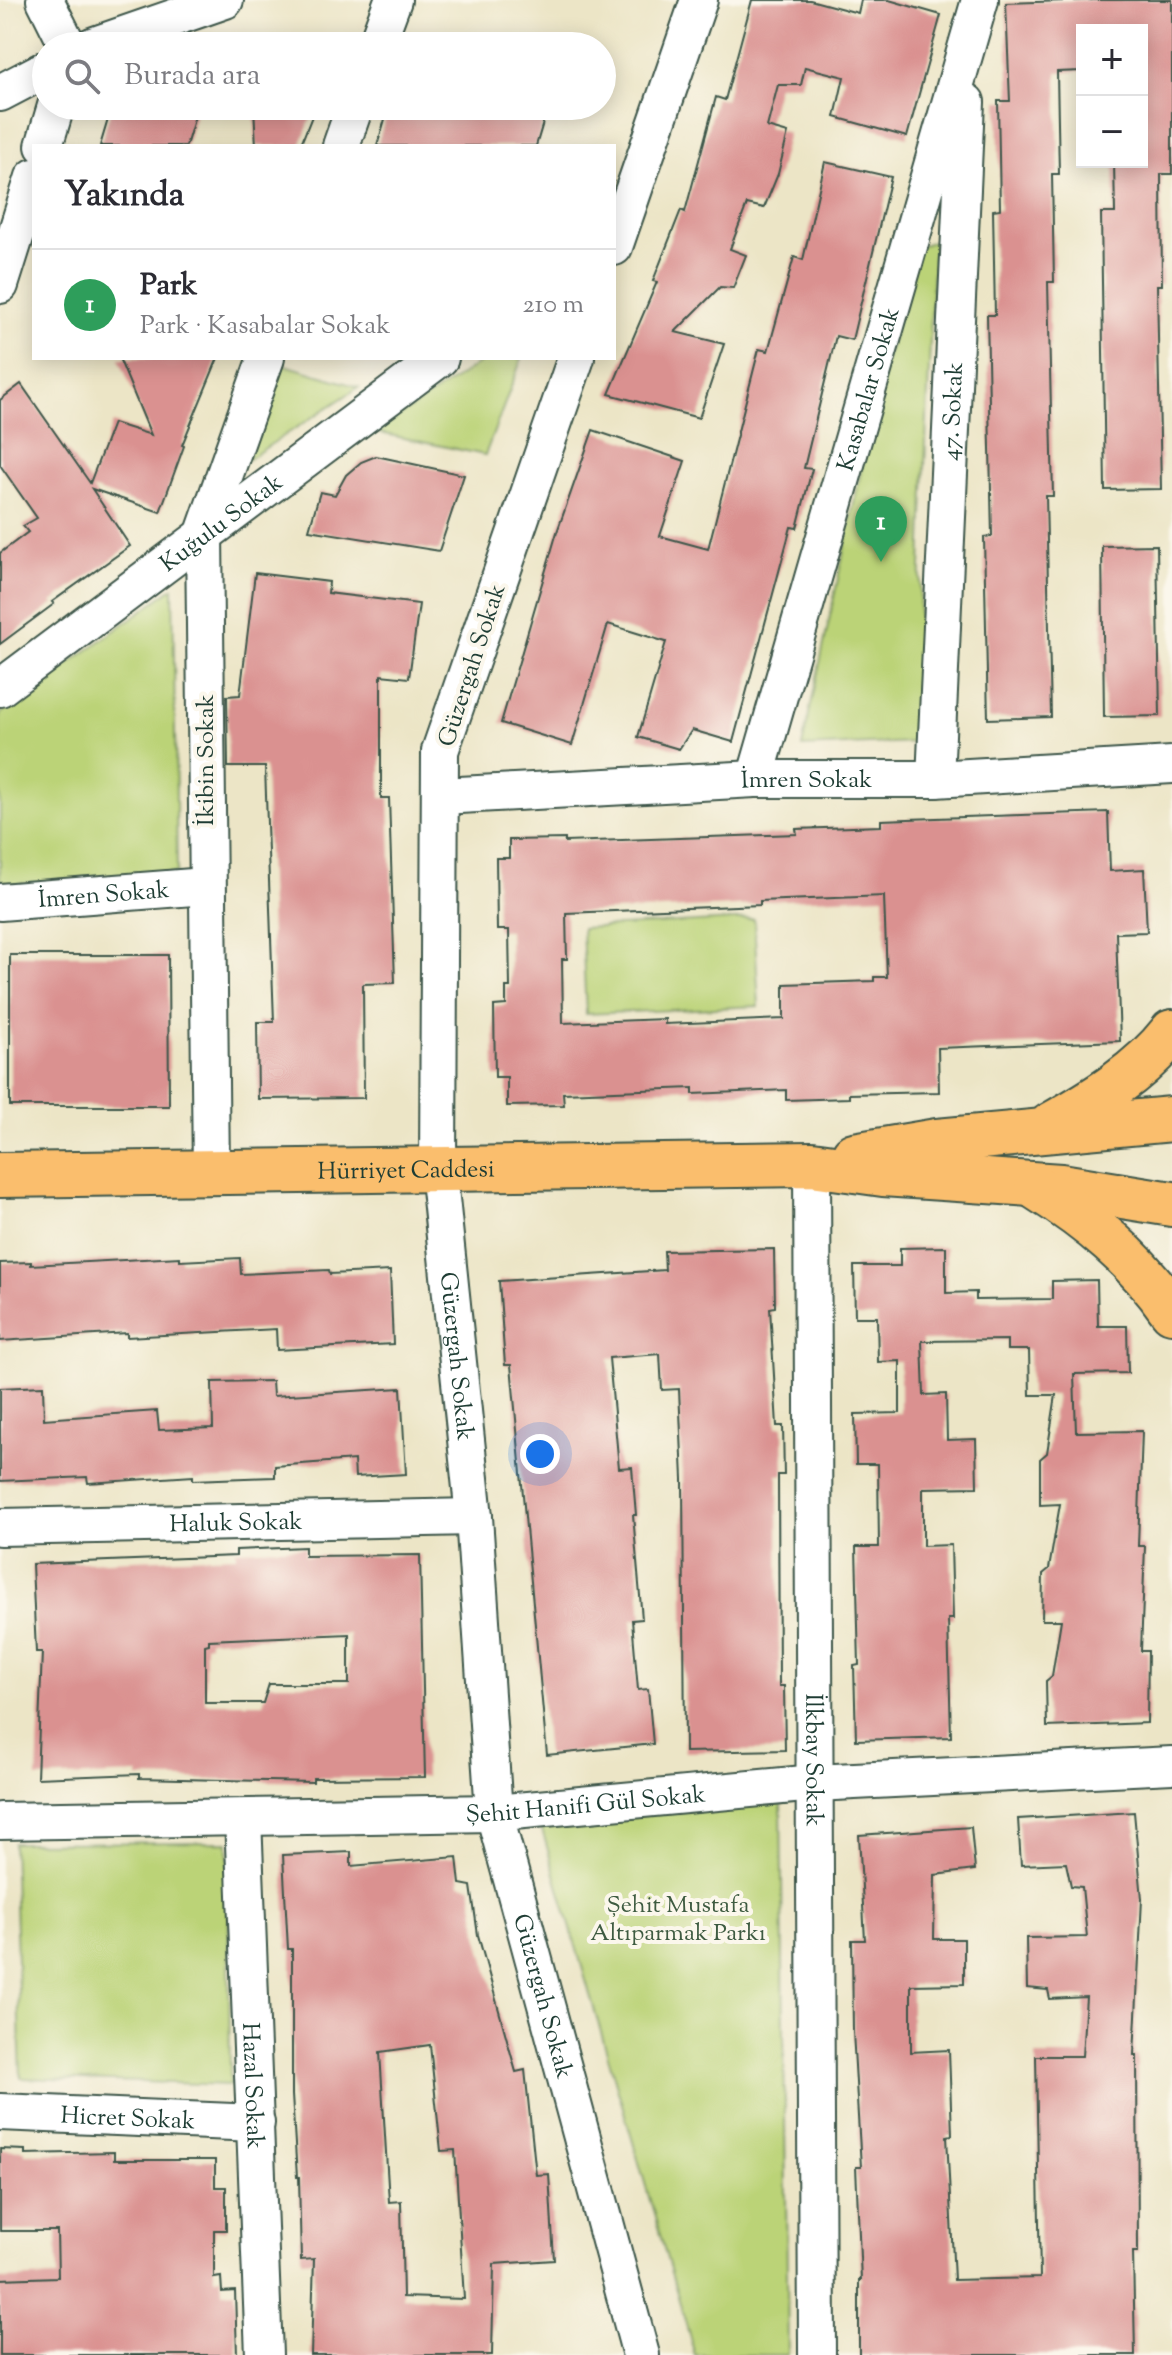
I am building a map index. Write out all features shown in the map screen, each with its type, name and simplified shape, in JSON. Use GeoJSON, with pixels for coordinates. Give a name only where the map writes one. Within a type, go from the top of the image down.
{"type":"FeatureCollection","features":[{"type":"Feature","properties":{"kind":"main road"},"geometry":{"type":"LineString","coordinates":[[1037,1132],[1111,1089],[1148,1058],[1172,1032]]}},
{"type":"Feature","properties":{"kind":"main road"},"geometry":{"type":"LineString","coordinates":[[812,1164],[937,1141],[1172,1119]]}},
{"type":"Feature","properties":{"kind":"main road","name":"Hürriyet Caddesi"},"geometry":{"type":"LineString","coordinates":[[0,1175],[812,1164]]}},
{"type":"Feature","properties":{"kind":"main road"},"geometry":{"type":"LineString","coordinates":[[812,1164],[883,1174],[1028,1182],[1172,1204]]}},
{"type":"Feature","properties":{"kind":"main road"},"geometry":{"type":"LineString","coordinates":[[1028,1182],[1069,1209],[1118,1248],[1172,1311]]}},
{"type":"Feature","properties":{"kind":"street"},"geometry":{"type":"LineString","coordinates":[[45,0],[61,32]]}},
{"type":"Feature","properties":{"kind":"street"},"geometry":{"type":"LineString","coordinates":[[132,32],[225,0]]}},
{"type":"Feature","properties":{"kind":"street"},"geometry":{"type":"LineString","coordinates":[[381,32],[393,0]]}},
{"type":"Feature","properties":{"kind":"street"},"geometry":{"type":"LineString","coordinates":[[617,233],[699,0]]}},
{"type":"Feature","properties":{"kind":"street","name":"Kasabalar Sokak"},"geometry":{"type":"LineString","coordinates":[[755,779],[980,0]]}},
{"type":"Feature","properties":{"kind":"street","name":"47. Sokak"},"geometry":{"type":"LineString","coordinates":[[935,779],[969,43]]}},
{"type":"Feature","properties":{"kind":"street"},"geometry":{"type":"LineString","coordinates":[[0,93],[32,76]]}},
{"type":"Feature","properties":{"kind":"street"},"geometry":{"type":"LineString","coordinates":[[45,144],[52,120]]}},
{"type":"Feature","properties":{"kind":"street"},"geometry":{"type":"LineString","coordinates":[[342,144],[350,120]]}},
{"type":"Feature","properties":{"kind":"street"},"geometry":{"type":"LineString","coordinates":[[0,285],[32,183]]}},
{"type":"Feature","properties":{"kind":"street","name":"İkibin Sokak"},"geometry":{"type":"LineString","coordinates":[[211,1172],[204,533],[265,360]]}},
{"type":"Feature","properties":{"kind":"street","name":"Kuğulu Sokak"},"geometry":{"type":"LineString","coordinates":[[0,688],[437,360]]}},
{"type":"Feature","properties":{"kind":"street","name":"Güzergah Sokak"},"geometry":{"type":"LineString","coordinates":[[575,360],[440,751],[438,1169],[474,1517],[494,1813],[641,2355]]}},
{"type":"Feature","properties":{"kind":"street","name":"İmren Sokak"},"geometry":{"type":"LineString","coordinates":[[441,796],[755,779],[935,779],[1172,765]]}},
{"type":"Feature","properties":{"kind":"street","name":"İmren Sokak"},"geometry":{"type":"LineString","coordinates":[[0,902],[206,886]]}},
{"type":"Feature","properties":{"kind":"street","name":"İlkbay Sokak"},"geometry":{"type":"LineString","coordinates":[[812,1164],[817,2355]]}},
{"type":"Feature","properties":{"kind":"street","name":"Haluk Sokak"},"geometry":{"type":"LineString","coordinates":[[0,1527],[474,1517]]}},
{"type":"Feature","properties":{"kind":"street","name":"Şehit Hanifi Gül Sokak"},"geometry":{"type":"LineString","coordinates":[[0,1821],[494,1813],[815,1783],[1172,1765]]}},
{"type":"Feature","properties":{"kind":"street","name":"Hazal Sokak"},"geometry":{"type":"LineString","coordinates":[[243,1818],[264,2355]]}},
{"type":"Feature","properties":{"kind":"street","name":"Hicret Sokak"},"geometry":{"type":"LineString","coordinates":[[0,2112],[256,2123]]}},
{"type":"Feature","properties":{"kind":"green space"},"geometry":{"type":"Polygon","coordinates":[[[934,241],[914,742],[802,747],[880,382],[918,247],[934,241]]]}},
{"type":"Feature","properties":{"kind":"green space"},"geometry":{"type":"Polygon","coordinates":[[[269,360],[359,387],[233,469],[269,360]]]}},
{"type":"Feature","properties":{"kind":"green space"},"geometry":{"type":"Polygon","coordinates":[[[484,360],[521,360],[485,455],[375,432],[484,360]]]}},
{"type":"Feature","properties":{"kind":"green space"},"geometry":{"type":"Polygon","coordinates":[[[173,588],[177,873],[0,885],[0,714],[173,588]]]}},
{"type":"Feature","properties":{"kind":"green space"},"geometry":{"type":"Polygon","coordinates":[[[754,919],[759,1006],[586,1014],[582,928],[754,919]]]}},
{"type":"Feature","properties":{"kind":"green space","name":"Şehit Mustafa Altıparmak Parkı"},"geometry":{"type":"Polygon","coordinates":[[[781,1801],[788,2355],[695,2355],[541,1826],[781,1801]]]}},
{"type":"Feature","properties":{"kind":"green space"},"geometry":{"type":"Polygon","coordinates":[[[228,1842],[230,2085],[21,2078],[13,1843],[228,1842]]]}},
{"type":"Feature","properties":{"kind":"building"},"geometry":{"type":"Polygon","coordinates":[[[752,0],[810,0],[858,13],[861,0],[889,0],[941,15],[907,137],[835,117],[844,77],[805,67],[801,85],[778,85],[767,127],[788,133],[778,174],[764,208],[747,204],[730,249],[746,255],[733,288],[720,287],[675,332],[724,344],[699,418],[609,394],[657,282],[653,281],[681,210],[685,212],[716,97],[725,100],[752,0]]]}},
{"type":"Feature","properties":{"kind":"building"},"geometry":{"type":"Polygon","coordinates":[[[1172,0],[1172,174],[1161,174],[1162,285],[1157,285],[1161,489],[1105,490],[1101,213],[1115,213],[1114,168],[1148,168],[1148,24],[1076,24],[1076,71],[1057,72],[1059,174],[1052,174],[1054,282],[1048,282],[1053,496],[1046,496],[1051,717],[988,719],[984,537],[992,536],[987,315],[995,315],[993,210],[1000,209],[998,101],[1010,101],[1006,3],[1172,0]]]}},
{"type":"Feature","properties":{"kind":"building"},"geometry":{"type":"Polygon","coordinates":[[[108,120],[194,120],[187,144],[101,144],[108,120]]]}},
{"type":"Feature","properties":{"kind":"building"},"geometry":{"type":"Polygon","coordinates":[[[255,120],[310,120],[301,144],[256,144],[255,120]]]}},
{"type":"Feature","properties":{"kind":"building"},"geometry":{"type":"Polygon","coordinates":[[[385,120],[544,120],[537,144],[378,144],[385,120]]]}},
{"type":"Feature","properties":{"kind":"building"},"geometry":{"type":"Polygon","coordinates":[[[825,162],[891,177],[852,340],[836,336],[804,468],[812,469],[797,528],[791,527],[733,742],[692,730],[679,749],[638,737],[666,642],[608,624],[572,745],[501,723],[557,532],[593,430],[685,461],[660,536],[708,549],[759,349],[768,351],[794,257],[803,260],[825,162]]]}},
{"type":"Feature","properties":{"kind":"building"},"geometry":{"type":"Polygon","coordinates":[[[120,360],[217,360],[182,445],[160,512],[92,489],[130,546],[0,644],[0,553],[28,532],[23,526],[37,518],[0,465],[0,400],[21,384],[90,483],[113,423],[151,435],[120,360]]]}},
{"type":"Feature","properties":{"kind":"building"},"geometry":{"type":"Polygon","coordinates":[[[376,456],[464,475],[439,551],[309,530],[320,492],[335,495],[346,475],[361,462],[376,456]]]}},
{"type":"Feature","properties":{"kind":"building"},"geometry":{"type":"Polygon","coordinates":[[[1157,545],[1160,716],[1104,717],[1102,546],[1157,545]]]}},
{"type":"Feature","properties":{"kind":"building"},"geometry":{"type":"Polygon","coordinates":[[[255,573],[329,582],[328,593],[419,604],[409,678],[381,675],[381,798],[389,798],[395,983],[363,984],[364,1098],[258,1099],[257,1022],[274,1022],[265,767],[228,767],[227,696],[240,695],[255,573]]]}},
{"type":"Feature","properties":{"kind":"building"},"geometry":{"type":"Polygon","coordinates":[[[1108,812],[1110,871],[1144,869],[1147,932],[1116,933],[1120,1041],[938,1048],[939,1092],[849,1094],[849,1098],[786,1100],[786,1090],[693,1094],[693,1088],[563,1093],[564,1105],[507,1106],[507,1077],[495,1077],[494,1006],[506,1005],[506,987],[510,987],[509,930],[497,930],[496,858],[509,858],[509,840],[565,839],[565,842],[797,834],[796,829],[881,826],[881,820],[1108,812]],[[884,896],[566,913],[567,959],[562,959],[563,1023],[665,1019],[665,1024],[784,1019],[784,984],[874,981],[874,977],[887,977],[884,896]]]}},
{"type":"Feature","properties":{"kind":"building"},"geometry":{"type":"Polygon","coordinates":[[[10,955],[168,955],[169,1106],[10,1106],[10,955]]]}},
{"type":"Feature","properties":{"kind":"building"},"geometry":{"type":"Polygon","coordinates":[[[946,1247],[946,1293],[976,1292],[976,1300],[1052,1299],[1052,1281],[1097,1280],[1098,1326],[1127,1326],[1128,1373],[1074,1374],[1076,1432],[1142,1431],[1138,1546],[1145,1546],[1141,1651],[1148,1651],[1147,1723],[1047,1727],[1046,1681],[1052,1676],[1061,1620],[1042,1620],[1043,1574],[1049,1569],[1060,1504],[1040,1505],[1040,1459],[1047,1453],[1056,1395],[1030,1395],[1029,1350],[1007,1350],[1007,1340],[922,1341],[924,1395],[946,1394],[947,1440],[976,1439],[977,1487],[923,1488],[923,1546],[951,1545],[953,1619],[948,1619],[951,1737],[856,1740],[854,1666],[859,1665],[856,1547],[879,1547],[878,1464],[856,1464],[855,1414],[900,1413],[900,1361],[878,1362],[877,1317],[855,1317],[854,1266],[900,1266],[900,1248],[946,1247]]]}},
{"type":"Feature","properties":{"kind":"building"},"geometry":{"type":"Polygon","coordinates":[[[774,1249],[775,1307],[770,1308],[777,1426],[783,1426],[784,1475],[778,1475],[779,1686],[784,1686],[785,1750],[685,1752],[683,1479],[679,1389],[662,1390],[660,1354],[609,1358],[619,1468],[632,1467],[642,1619],[632,1620],[638,1690],[648,1689],[653,1744],[547,1755],[511,1365],[505,1365],[499,1281],[665,1270],[664,1251],[774,1249]]]}},
{"type":"Feature","properties":{"kind":"building"},"geometry":{"type":"Polygon","coordinates":[[[180,1257],[180,1261],[240,1258],[241,1274],[390,1271],[393,1344],[277,1350],[276,1329],[127,1337],[127,1333],[0,1341],[0,1263],[31,1262],[31,1265],[180,1257]]]}},
{"type":"Feature","properties":{"kind":"building"},"geometry":{"type":"Polygon","coordinates":[[[272,1381],[273,1396],[401,1388],[406,1474],[355,1477],[354,1460],[275,1466],[275,1477],[193,1480],[193,1476],[88,1483],[87,1477],[0,1481],[0,1388],[43,1386],[44,1419],[157,1411],[159,1430],[213,1428],[212,1382],[272,1381]]]}},
{"type":"Feature","properties":{"kind":"building"},"geometry":{"type":"Polygon","coordinates":[[[305,1547],[305,1556],[420,1555],[425,1777],[313,1778],[313,1782],[139,1778],[139,1774],[37,1778],[42,1652],[36,1652],[32,1564],[236,1556],[236,1550],[305,1547]],[[349,1634],[209,1640],[209,1644],[205,1645],[205,1703],[263,1703],[269,1684],[349,1684],[349,1634]]]}},
{"type":"Feature","properties":{"kind":"building"},"geometry":{"type":"Polygon","coordinates":[[[1134,1812],[1142,1899],[1134,2055],[1137,2055],[1138,2252],[1133,2252],[1135,2355],[859,2355],[861,2280],[856,2167],[861,2167],[853,2032],[852,1940],[865,1940],[859,1835],[971,1827],[975,1870],[935,1875],[934,1939],[964,1939],[964,1984],[911,1985],[911,2052],[949,2050],[952,2135],[947,2136],[954,2280],[1040,2278],[1036,2056],[1082,2056],[1086,1997],[1050,1999],[1048,1990],[1027,1988],[1026,1938],[1087,1937],[1082,1887],[1071,1886],[1066,1863],[1021,1865],[1018,1819],[1134,1812]]]}},
{"type":"Feature","properties":{"kind":"building"},"geometry":{"type":"Polygon","coordinates":[[[351,1852],[351,1866],[457,1857],[460,1884],[471,1886],[478,1935],[516,2072],[525,2070],[536,2175],[549,2174],[554,2260],[494,2264],[492,2355],[311,2355],[314,2259],[301,2260],[299,2177],[292,2095],[292,1949],[288,1949],[283,1855],[351,1852]],[[430,2045],[380,2052],[389,2202],[401,2201],[403,2297],[464,2299],[455,2150],[441,2151],[430,2045]]]}},
{"type":"Feature","properties":{"kind":"building"},"geometry":{"type":"Polygon","coordinates":[[[0,2149],[25,2150],[25,2154],[114,2152],[114,2160],[215,2160],[215,2187],[226,2187],[226,2230],[214,2230],[214,2278],[221,2277],[222,2292],[235,2291],[237,2355],[0,2355],[0,2279],[58,2277],[57,2231],[0,2231],[0,2149]]]}},
{"type":"Feature","properties":{"kind":"place","name":"Park"},"geometry":{"type":"Point","coordinates":[881,562]}}]}
